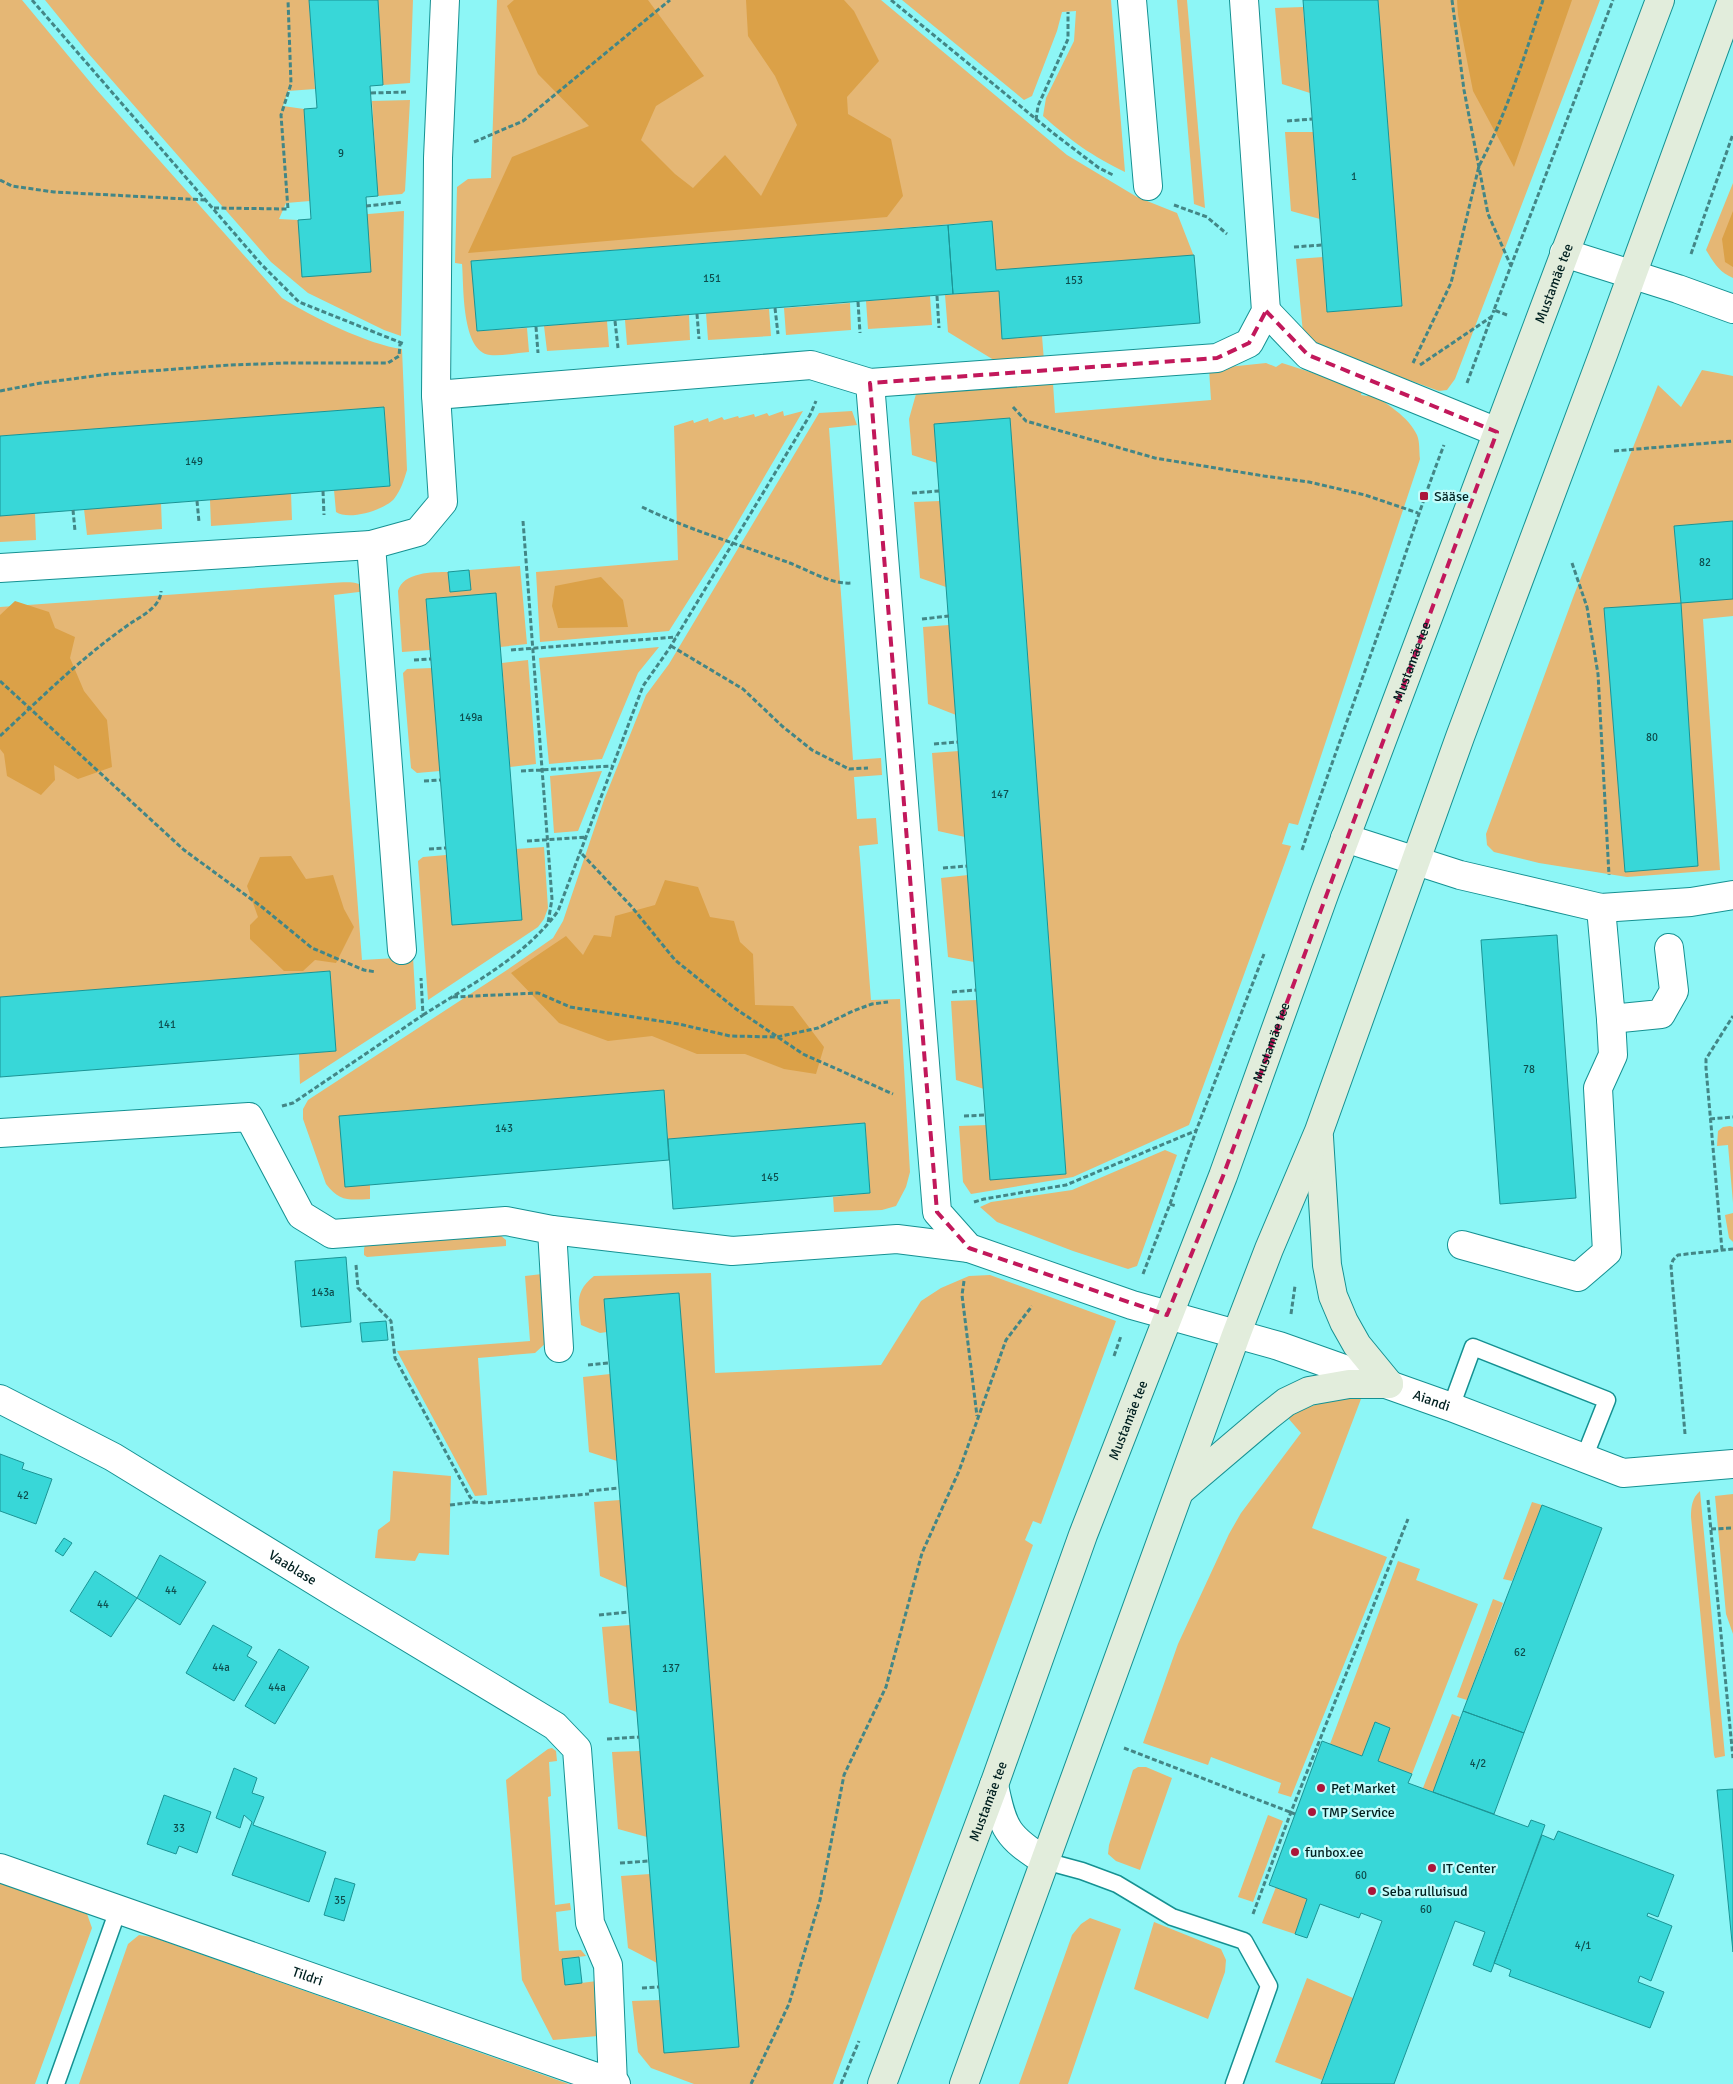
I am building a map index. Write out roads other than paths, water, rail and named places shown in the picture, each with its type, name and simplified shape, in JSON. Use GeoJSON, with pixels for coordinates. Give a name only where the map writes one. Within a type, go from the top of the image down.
{"type":"FeatureCollection","features":[{"type":"Feature","properties":{"kind":"main road","name":"Mustamäe tee"},"geometry":{"type":"LineString","coordinates":[[882,2084],[994,1785],[1083,1535],[1167,1315],[1223,1176],[1345,838],[1660,0]]}},
{"type":"Feature","properties":{"kind":"main road"},"geometry":{"type":"LineString","coordinates":[[964,2084],[1236,1335],[1319,1131],[1460,737],[1732,0]]}},
{"type":"Feature","properties":{"kind":"main road"},"geometry":{"type":"LineString","coordinates":[[1319,1131],[1327,1265],[1333,1296],[1344,1322],[1358,1345],[1390,1384]]}},
{"type":"Feature","properties":{"kind":"main road"},"geometry":{"type":"LineString","coordinates":[[1179,1491],[1286,1402],[1309,1391],[1349,1384],[1390,1384]]}},
{"type":"Feature","properties":{"kind":"street"},"geometry":{"type":"LineString","coordinates":[[0,568],[371,545],[418,532],[443,502],[436,395],[438,158],[445,0]]}},
{"type":"Feature","properties":{"kind":"street"},"geometry":{"type":"LineString","coordinates":[[1132,0],[1148,186]]}},
{"type":"Feature","properties":{"kind":"street"},"geometry":{"type":"LineString","coordinates":[[436,395],[811,365],[870,384],[1217,358],[1249,343],[1266,311],[1244,0]]}},
{"type":"Feature","properties":{"kind":"street"},"geometry":{"type":"LineString","coordinates":[[1564,253],[1733,310]]}},
{"type":"Feature","properties":{"kind":"street"},"geometry":{"type":"LineString","coordinates":[[1266,311],[1308,355],[1398,380],[1455,415],[1497,432]]}},
{"type":"Feature","properties":{"kind":"street"},"geometry":{"type":"LineString","coordinates":[[870,384],[900,765],[932,995],[928,1101],[937,1212],[968,1248]]}},
{"type":"Feature","properties":{"kind":"street"},"geometry":{"type":"LineString","coordinates":[[371,545],[402,950]]}},
{"type":"Feature","properties":{"kind":"street"},"geometry":{"type":"LineString","coordinates":[[1345,838],[1460,875],[1601,908],[1691,902],[1733,895]]}},
{"type":"Feature","properties":{"kind":"street"},"geometry":{"type":"LineString","coordinates":[[1462,1245],[1578,1277],[1607,1252],[1598,1088],[1613,1055],[1601,908]]}},
{"type":"Feature","properties":{"kind":"street"},"geometry":{"type":"LineString","coordinates":[[1611,1019],[1661,1014],[1674,992],[1669,948]]}},
{"type":"Feature","properties":{"kind":"street","name":"Aiandi"},"geometry":{"type":"LineString","coordinates":[[0,1133],[249,1117],[301,1215],[332,1234],[506,1222],[552,1230],[732,1251],[897,1239],[968,1248],[1132,1305],[1279,1346],[1390,1384],[1623,1473],[1733,1464]]}},
{"type":"Feature","properties":{"kind":"street"},"geometry":{"type":"LineString","coordinates":[[552,1230],[559,1348]]}},
{"type":"Feature","properties":{"kind":"street","name":"Vaablase"},"geometry":{"type":"LineString","coordinates":[[0,1399],[113,1457],[555,1726],[577,1749],[590,1923],[608,1965],[614,2084]]}},
{"type":"Feature","properties":{"kind":"street"},"geometry":{"type":"LineString","coordinates":[[994,1785],[998,1808],[1006,1827],[1022,1846],[1045,1861]]}},
{"type":"Feature","properties":{"kind":"street","name":"Tildri"},"geometry":{"type":"LineString","coordinates":[[0,1868],[614,2084]]}},
{"type":"Feature","properties":{"kind":"lane"},"geometry":{"type":"LineString","coordinates":[[1451,1407],[1473,1347],[1607,1400],[1584,1458]]}},
{"type":"Feature","properties":{"kind":"lane"},"geometry":{"type":"LineString","coordinates":[[1045,1861],[1082,1871],[1117,1884],[1172,1917],[1244,1941],[1269,1986],[1234,2084]]}},
{"type":"Feature","properties":{"kind":"lane"},"geometry":{"type":"LineString","coordinates":[[56,2084],[118,1910]]}},
{"type":"Feature","properties":{"kind":"place","name":"Sääse"},"geometry":{"type":"Point","coordinates":[1424,496]}},
{"type":"Feature","properties":{"kind":"place","name":"Pet Market"},"geometry":{"type":"Point","coordinates":[1321,1788]}},
{"type":"Feature","properties":{"kind":"place","name":"TMP Service"},"geometry":{"type":"Point","coordinates":[1312,1812]}},
{"type":"Feature","properties":{"kind":"place","name":"funbox.ee"},"geometry":{"type":"Point","coordinates":[1295,1852]}},
{"type":"Feature","properties":{"kind":"place","name":"IT Center"},"geometry":{"type":"Point","coordinates":[1432,1868]}},
{"type":"Feature","properties":{"kind":"place","name":"Seba rulluisud"},"geometry":{"type":"Point","coordinates":[1372,1891]}}]}
